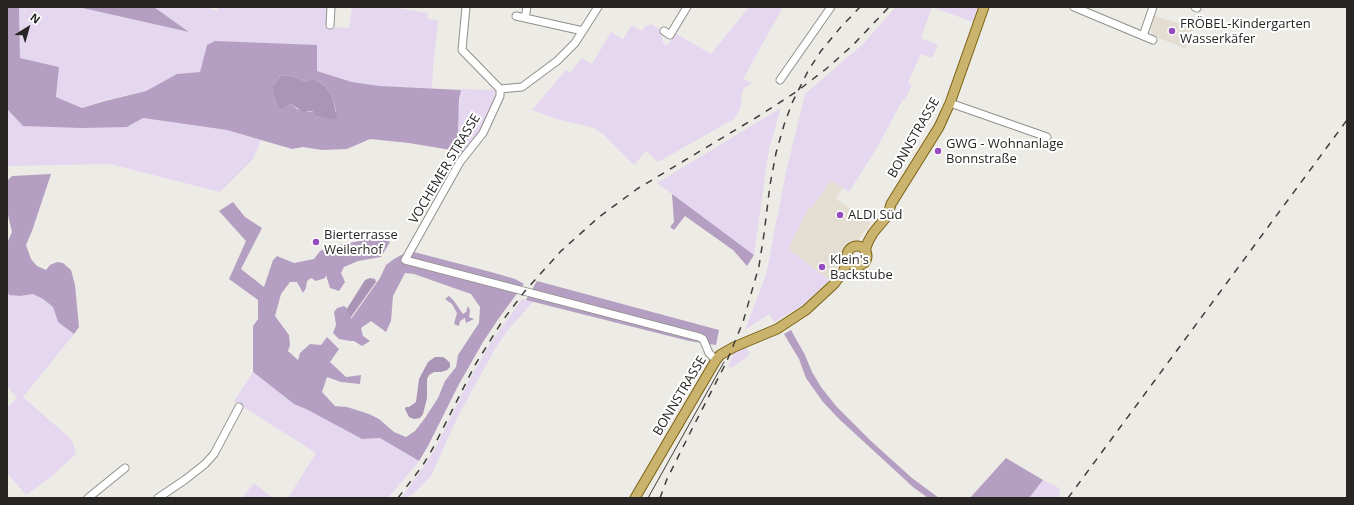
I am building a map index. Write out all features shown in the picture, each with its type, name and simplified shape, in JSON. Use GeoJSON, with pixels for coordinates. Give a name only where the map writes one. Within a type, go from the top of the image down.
{"type":"FeatureCollection","features":[{"type":"Feature","properties":{"kind":"main road","name":"BONNSTRASSE"},"geometry":{"type":"LineString","coordinates":[[865,251],[873,233],[888,215],[890,204],[939,127],[950,103],[984,7]]}},
{"type":"Feature","properties":{"kind":"main road","name":"BONNSTRASSE"},"geometry":{"type":"LineString","coordinates":[[856,246],[873,233]]}},
{"type":"Feature","properties":{"kind":"main road"},"geometry":{"type":"LineString","coordinates":[[856,246],[862,247],[865,251],[866,260],[862,265],[856,266],[848,260],[847,253],[856,246]]}},
{"type":"Feature","properties":{"kind":"main road","name":"BONNSTRASSE"},"geometry":{"type":"LineString","coordinates":[[635,498],[716,360],[725,352],[777,329],[806,310],[834,284],[843,272],[848,260]]}},
{"type":"Feature","properties":{"kind":"main road","name":"BONNSTRASSE"},"geometry":{"type":"LineString","coordinates":[[843,272],[856,266]]}},
{"type":"Feature","properties":{"kind":"street"},"geometry":{"type":"LineString","coordinates":[[330,26],[331,7]]}},
{"type":"Feature","properties":{"kind":"street"},"geometry":{"type":"LineString","coordinates":[[466,7],[462,50],[500,89],[516,88],[527,84],[567,52],[575,43],[598,7]]}},
{"type":"Feature","properties":{"kind":"street"},"geometry":{"type":"LineString","coordinates":[[525,18],[527,7]]}},
{"type":"Feature","properties":{"kind":"street"},"geometry":{"type":"LineString","coordinates":[[664,31],[670,35],[687,7]]}},
{"type":"Feature","properties":{"kind":"street"},"geometry":{"type":"LineString","coordinates":[[780,80],[831,7]]}},
{"type":"Feature","properties":{"kind":"street"},"geometry":{"type":"LineString","coordinates":[[1074,7],[1152,40]]}},
{"type":"Feature","properties":{"kind":"street"},"geometry":{"type":"LineString","coordinates":[[1143,36],[1152,7]]}},
{"type":"Feature","properties":{"kind":"street"},"geometry":{"type":"LineString","coordinates":[[516,16],[583,31]]}},
{"type":"Feature","properties":{"kind":"street","name":"VOCHEMER STRASSE"},"geometry":{"type":"LineString","coordinates":[[500,89],[500,96],[483,133],[460,162],[405,260],[700,337],[709,353],[716,360]]}},
{"type":"Feature","properties":{"kind":"street"},"geometry":{"type":"LineString","coordinates":[[950,103],[1047,137]]}},
{"type":"Feature","properties":{"kind":"street"},"geometry":{"type":"LineString","coordinates":[[158,498],[205,464],[214,454],[240,407]]}},
{"type":"Feature","properties":{"kind":"street"},"geometry":{"type":"LineString","coordinates":[[88,498],[125,468]]}},
{"type":"Feature","properties":{"kind":"shaded area"},"geometry":{"type":"Polygon","coordinates":[[[7,7],[19,7],[20,58],[59,67],[56,97],[82,108],[146,91],[177,74],[200,72],[207,45],[215,41],[317,45],[317,71],[352,82],[380,86],[461,90],[459,99],[458,137],[463,146],[463,152],[409,143],[370,139],[347,149],[322,150],[303,147],[292,149],[227,130],[143,118],[127,127],[82,128],[23,126],[7,109],[7,7]],[[286,75],[280,76],[273,86],[273,95],[277,105],[287,106],[291,104],[297,109],[309,112],[314,111],[315,116],[335,119],[336,111],[332,96],[325,86],[314,79],[303,82],[298,78],[286,75]]]}},
{"type":"Feature","properties":{"kind":"shaded area"},"geometry":{"type":"Polygon","coordinates":[[[19,7],[78,7],[188,32],[154,7],[206,7],[217,11],[218,7],[328,7],[328,27],[349,28],[352,7],[390,7],[428,13],[427,19],[438,20],[432,89],[380,86],[352,82],[317,71],[317,45],[207,46],[200,72],[177,74],[146,91],[105,100],[82,108],[56,97],[59,67],[20,58],[19,7]]]}},
{"type":"Feature","properties":{"kind":"shaded area"},"geometry":{"type":"Polygon","coordinates":[[[78,7],[154,7],[189,32],[78,7]]]}},
{"type":"Feature","properties":{"kind":"shaded area"},"geometry":{"type":"Polygon","coordinates":[[[749,7],[783,7],[743,79],[752,83],[744,88],[740,109],[734,119],[658,162],[646,151],[634,165],[604,135],[594,128],[560,120],[532,110],[565,71],[567,70],[570,73],[582,58],[592,64],[611,32],[623,39],[632,25],[642,31],[646,26],[652,24],[661,30],[660,33],[664,44],[668,45],[675,33],[711,54],[749,7]]]}},
{"type":"Feature","properties":{"kind":"shaded area"},"geometry":{"type":"Polygon","coordinates":[[[896,7],[932,7],[921,38],[938,45],[932,58],[921,54],[908,82],[912,85],[905,100],[903,99],[878,146],[849,192],[831,180],[812,208],[809,207],[788,249],[829,280],[803,305],[774,322],[769,314],[745,330],[766,275],[786,172],[805,94],[863,44],[896,7]]]}},
{"type":"Feature","properties":{"kind":"shaded area"},"geometry":{"type":"Polygon","coordinates":[[[932,7],[978,7],[973,22],[932,7]]]}},
{"type":"Feature","properties":{"kind":"shaded area","name":"FRÖBEL-Kindergarten Wasserkäfer"},"geometry":{"type":"Polygon","coordinates":[[[1154,16],[1193,27],[1186,49],[1152,35],[1151,29],[1154,16]]]}},
{"type":"Feature","properties":{"kind":"shaded area"},"geometry":{"type":"Polygon","coordinates":[[[286,75],[298,78],[303,82],[314,79],[325,86],[332,96],[337,117],[335,120],[315,116],[313,111],[303,112],[291,104],[280,109],[273,95],[273,86],[280,76],[286,75]]]}},
{"type":"Feature","properties":{"kind":"shaded area"},"geometry":{"type":"Polygon","coordinates":[[[460,89],[495,90],[494,99],[482,131],[465,152],[463,152],[463,146],[458,137],[460,89]]]}},
{"type":"Feature","properties":{"kind":"shaded area"},"geometry":{"type":"Polygon","coordinates":[[[781,108],[769,149],[754,255],[657,183],[781,108]]]}},
{"type":"Feature","properties":{"kind":"shaded area"},"geometry":{"type":"Polygon","coordinates":[[[7,109],[23,126],[127,127],[143,118],[227,130],[261,140],[253,159],[220,192],[110,164],[7,166],[7,109]]]}},
{"type":"Feature","properties":{"kind":"shaded area"},"geometry":{"type":"Polygon","coordinates":[[[51,174],[26,245],[31,259],[37,266],[46,270],[50,265],[57,262],[63,263],[71,270],[75,285],[79,327],[74,334],[58,322],[53,307],[43,299],[33,294],[20,296],[9,295],[7,291],[7,243],[12,232],[7,211],[7,181],[12,176],[51,174]]]}},
{"type":"Feature","properties":{"kind":"shaded area"},"geometry":{"type":"Polygon","coordinates":[[[831,180],[843,188],[836,199],[871,223],[832,276],[828,279],[788,249],[809,206],[812,208],[831,180]]]}},
{"type":"Feature","properties":{"kind":"shaded area"},"geometry":{"type":"Polygon","coordinates":[[[672,194],[754,255],[747,266],[733,250],[685,216],[674,230],[670,227],[674,222],[672,194]]]}},
{"type":"Feature","properties":{"kind":"shaded area"},"geometry":{"type":"Polygon","coordinates":[[[233,202],[245,217],[262,228],[241,269],[264,287],[273,260],[277,256],[294,263],[314,259],[320,251],[330,247],[383,236],[390,242],[381,257],[358,261],[344,267],[341,273],[345,282],[339,291],[330,288],[326,275],[325,278],[316,281],[311,278],[307,281],[306,288],[303,293],[297,282],[290,282],[281,294],[275,316],[289,335],[290,345],[288,351],[298,360],[300,353],[310,344],[321,345],[327,337],[339,349],[330,362],[346,377],[361,375],[360,384],[341,382],[327,377],[322,392],[335,406],[347,407],[369,414],[379,419],[394,432],[406,437],[415,431],[425,418],[438,398],[445,381],[456,367],[458,355],[479,323],[480,307],[471,294],[414,274],[405,273],[393,296],[391,321],[386,332],[371,321],[361,328],[363,336],[370,341],[362,346],[354,341],[339,339],[333,333],[336,325],[334,312],[337,308],[344,306],[351,311],[351,319],[380,278],[386,265],[405,253],[414,252],[491,272],[515,279],[524,284],[483,342],[459,384],[419,461],[380,438],[362,439],[294,404],[253,372],[253,326],[258,319],[258,300],[229,279],[246,241],[219,211],[233,202]]]}},
{"type":"Feature","properties":{"kind":"shaded area"},"geometry":{"type":"Polygon","coordinates":[[[370,278],[375,279],[376,282],[351,317],[347,311],[348,307],[365,280],[370,278]]]}},
{"type":"Feature","properties":{"kind":"shaded area"},"geometry":{"type":"Polygon","coordinates":[[[537,281],[719,330],[716,345],[689,341],[526,300],[537,281]]]}},
{"type":"Feature","properties":{"kind":"shaded area"},"geometry":{"type":"Polygon","coordinates":[[[7,291],[10,295],[20,296],[33,294],[43,299],[53,307],[58,322],[74,334],[23,397],[72,440],[76,454],[52,476],[26,495],[7,473],[7,408],[17,398],[7,386],[7,291]]]}},
{"type":"Feature","properties":{"kind":"shaded area"},"geometry":{"type":"Polygon","coordinates":[[[449,296],[463,314],[466,312],[468,306],[470,310],[469,317],[474,319],[466,323],[465,318],[460,321],[459,326],[454,324],[457,313],[452,304],[445,299],[449,296]]]}},
{"type":"Feature","properties":{"kind":"shaded area"},"geometry":{"type":"Polygon","coordinates":[[[522,299],[533,302],[507,331],[495,349],[458,416],[431,476],[412,495],[408,496],[407,498],[401,498],[435,449],[466,386],[489,345],[522,299]]]}},
{"type":"Feature","properties":{"kind":"shaded area"},"geometry":{"type":"Polygon","coordinates":[[[791,330],[805,355],[812,372],[821,387],[836,406],[871,441],[912,478],[939,498],[928,498],[913,487],[839,419],[823,402],[806,378],[799,359],[784,334],[791,330]]]}},
{"type":"Feature","properties":{"kind":"shaded area"},"geometry":{"type":"Polygon","coordinates":[[[745,347],[748,349],[748,356],[732,368],[728,366],[734,352],[745,347]]]}},
{"type":"Feature","properties":{"kind":"shaded area"},"geometry":{"type":"Polygon","coordinates":[[[435,357],[443,357],[446,359],[450,363],[450,367],[447,370],[434,372],[429,375],[427,379],[427,398],[423,414],[420,418],[414,419],[409,417],[405,409],[416,402],[419,379],[428,362],[435,357]]]}},
{"type":"Feature","properties":{"kind":"shaded area"},"geometry":{"type":"Polygon","coordinates":[[[253,372],[294,404],[362,439],[380,438],[419,461],[388,498],[288,498],[316,453],[234,401],[253,372]]]}},
{"type":"Feature","properties":{"kind":"shaded area"},"geometry":{"type":"Polygon","coordinates":[[[1006,458],[1043,480],[1029,498],[970,498],[1006,458]]]}},
{"type":"Feature","properties":{"kind":"shaded area"},"geometry":{"type":"Polygon","coordinates":[[[1043,480],[1059,488],[1060,493],[1057,498],[1029,498],[1043,480]]]}},
{"type":"Feature","properties":{"kind":"shaded area"},"geometry":{"type":"Polygon","coordinates":[[[254,483],[273,498],[242,498],[254,483]]]}},
{"type":"Feature","properties":{"kind":"tram line"},"geometry":{"type":"LineString","coordinates":[[648,498],[724,362]]}},
{"type":"Feature","properties":{"kind":"railway"},"geometry":{"type":"LineString","coordinates":[[660,498],[667,479],[726,363],[743,322],[759,266],[776,153],[792,103],[808,71],[821,51],[860,7]]}},
{"type":"Feature","properties":{"kind":"railway"},"geometry":{"type":"LineString","coordinates":[[398,498],[423,465],[475,365],[503,320],[525,291],[561,251],[599,217],[637,189],[796,92],[826,69],[853,45],[889,7]]}},
{"type":"Feature","properties":{"kind":"railway"},"geometry":{"type":"LineString","coordinates":[[1068,498],[1347,120]]}},
{"type":"Feature","properties":{"kind":"place","name":"FRÖBEL-Kindergarten Wasserkäfer"},"geometry":{"type":"Point","coordinates":[1172,31]}},
{"type":"Feature","properties":{"kind":"place","name":"GWG - Wohnanlage Bonnstraße"},"geometry":{"type":"Point","coordinates":[938,151]}},
{"type":"Feature","properties":{"kind":"place","name":"ALDI Süd"},"geometry":{"type":"Point","coordinates":[840,215]}},
{"type":"Feature","properties":{"kind":"place","name":"Bierterrasse Weilerhof"},"geometry":{"type":"Point","coordinates":[316,242]}},
{"type":"Feature","properties":{"kind":"place","name":"Klein's Backstube"},"geometry":{"type":"Point","coordinates":[822,267]}}]}
